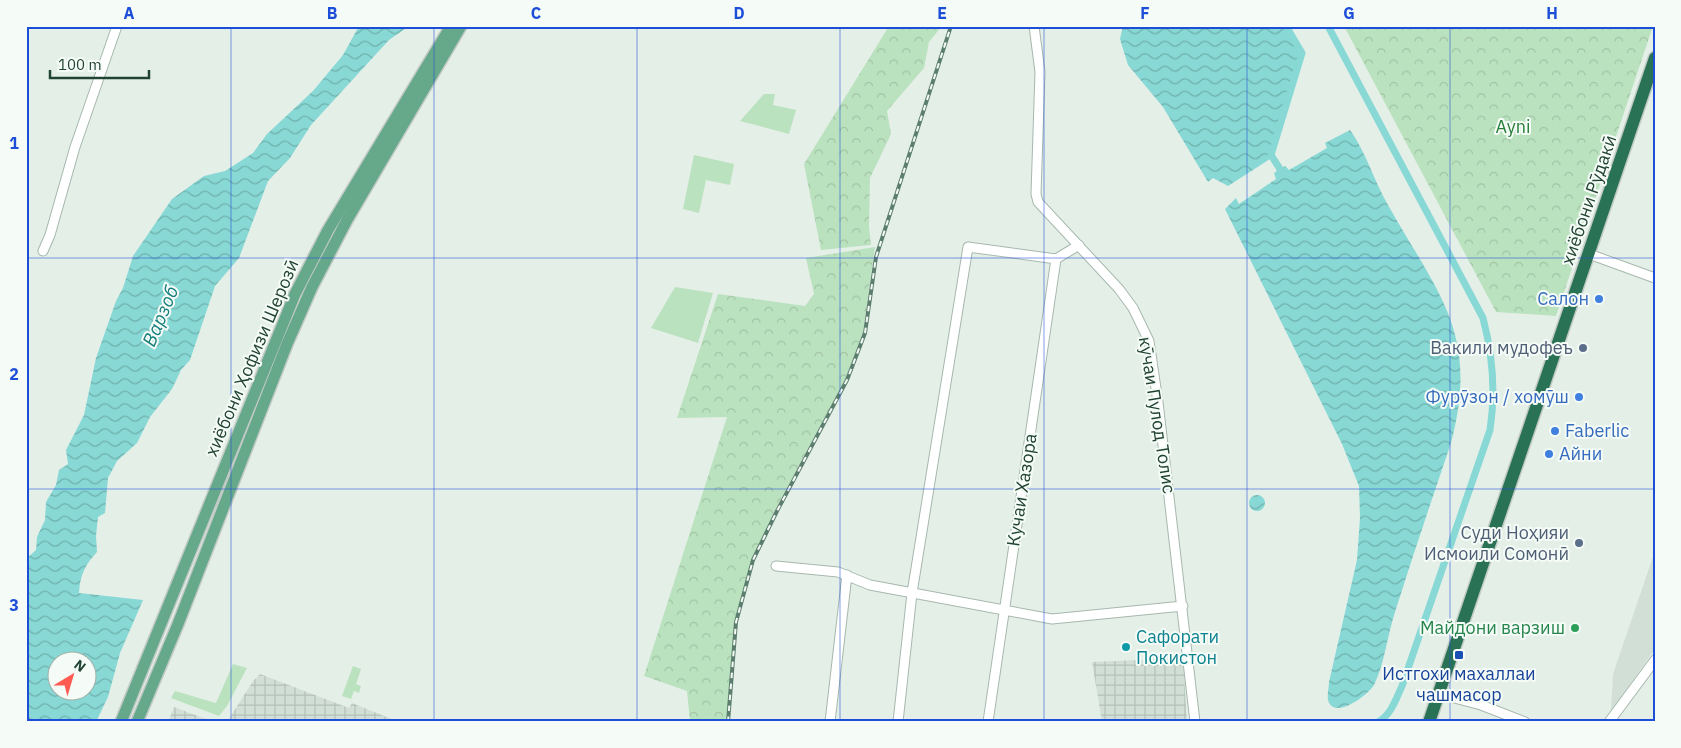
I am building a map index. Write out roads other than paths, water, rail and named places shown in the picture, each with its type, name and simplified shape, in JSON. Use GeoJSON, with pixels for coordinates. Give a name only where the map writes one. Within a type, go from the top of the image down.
{"type":"FeatureCollection","features":[{"type":"Feature","properties":{"kind":"highway","name":"хиёбони Рӯдакӣ"},"geometry":{"type":"LineString","coordinates":[[1430,722],[1655,59]]}},
{"type":"Feature","properties":{"kind":"main road","name":"хиёбони Ҳофизи Шерозӣ"},"geometry":{"type":"LineString","coordinates":[[121,722],[295,294],[328,230],[451,26]]}},
{"type":"Feature","properties":{"kind":"main road","name":"хиёбони Ҳофизи Шерозӣ"},"geometry":{"type":"LineString","coordinates":[[137,722],[178,624],[287,344],[312,287],[351,212],[461,26]]}},
{"type":"Feature","properties":{"kind":"street"},"geometry":{"type":"LineString","coordinates":[[44,251],[75,147],[117,26]]}},
{"type":"Feature","properties":{"kind":"street","name":"кӯчаи Пулод Толис"},"geometry":{"type":"LineString","coordinates":[[1034,26],[1040,72],[1036,194],[1038,202],[1124,295],[1140,322],[1148,341],[1158,402],[1195,722]]}},
{"type":"Feature","properties":{"kind":"street"},"geometry":{"type":"LineString","coordinates":[[898,722],[912,593],[968,247],[1056,259],[1079,245]]}},
{"type":"Feature","properties":{"kind":"street"},"geometry":{"type":"LineString","coordinates":[[1589,254],[1655,278]]}},
{"type":"Feature","properties":{"kind":"street","name":"Кучаи Хазора"},"geometry":{"type":"LineString","coordinates":[[988,722],[1056,259]]}},
{"type":"Feature","properties":{"kind":"street"},"geometry":{"type":"LineString","coordinates":[[776,566],[847,575],[870,585],[1052,619],[1183,606]]}},
{"type":"Feature","properties":{"kind":"street"},"geometry":{"type":"LineString","coordinates":[[830,722],[847,575]]}},
{"type":"Feature","properties":{"kind":"street"},"geometry":{"type":"LineString","coordinates":[[1609,722],[1655,660]]}},
{"type":"Feature","properties":{"kind":"street"},"geometry":{"type":"LineString","coordinates":[[1439,694],[1481,704],[1525,722]]}},
{"type":"Feature","properties":{"kind":"water","name":"Варзоб"},"geometry":{"type":"Polygon","coordinates":[[[359,26],[409,26],[389,40],[311,125],[290,158],[268,181],[239,258],[215,286],[190,360],[181,370],[172,389],[150,417],[137,443],[117,461],[108,478],[105,513],[98,517],[97,552],[89,561],[84,571],[79,593],[143,600],[120,653],[108,697],[96,722],[26,722],[26,559],[36,550],[37,537],[45,520],[46,502],[56,485],[59,470],[68,464],[66,450],[84,415],[96,358],[116,301],[123,288],[133,256],[172,199],[204,176],[225,171],[253,153],[267,134],[313,91],[343,55],[359,26]]]}},
{"type":"Feature","properties":{"kind":"water"},"geometry":{"type":"Polygon","coordinates":[[[1123,26],[1283,26],[1300,54],[1268,156],[1270,159],[1228,186],[1213,178],[1208,182],[1163,107],[1128,65],[1120,39],[1123,26]]]}},
{"type":"Feature","properties":{"kind":"water"},"geometry":{"type":"Polygon","coordinates":[[[1350,130],[1361,148],[1388,205],[1438,290],[1449,316],[1457,343],[1460,372],[1459,405],[1451,443],[1395,612],[1378,677],[1365,695],[1351,704],[1337,708],[1331,706],[1328,700],[1329,682],[1357,560],[1360,518],[1359,486],[1342,444],[1225,209],[1236,198],[1239,204],[1276,179],[1274,173],[1285,166],[1289,170],[1327,148],[1325,143],[1350,130]]]}},
{"type":"Feature","properties":{"kind":"water"},"geometry":{"type":"Polygon","coordinates":[[[1254,495],[1260,495],[1265,500],[1263,509],[1254,511],[1249,506],[1249,500],[1254,495]]]}},
{"type":"Feature","properties":{"kind":"waterway"},"geometry":{"type":"LineString","coordinates":[[1280,169],[1271,155],[1302,53],[1286,26]]}},
{"type":"Feature","properties":{"kind":"waterway"},"geometry":{"type":"LineString","coordinates":[[1328,26],[1483,318],[1489,346],[1493,387],[1490,430],[1402,686],[1390,711],[1378,722]]}},
{"type":"Feature","properties":{"kind":"railway"},"geometry":{"type":"LineString","coordinates":[[728,722],[736,622],[753,560],[847,380],[865,333],[876,257],[951,26]]}},
{"type":"Feature","properties":{"kind":"place","name":"Салон"},"geometry":{"type":"Point","coordinates":[1599,299]}},
{"type":"Feature","properties":{"kind":"place","name":"Вакили мудофеъ"},"geometry":{"type":"Point","coordinates":[1583,348]}},
{"type":"Feature","properties":{"kind":"place","name":"Фурӯзон / хомӯш"},"geometry":{"type":"Point","coordinates":[1579,397]}},
{"type":"Feature","properties":{"kind":"place","name":"Faberlic"},"geometry":{"type":"Point","coordinates":[1555,431]}},
{"type":"Feature","properties":{"kind":"place","name":"Айни"},"geometry":{"type":"Point","coordinates":[1549,454]}},
{"type":"Feature","properties":{"kind":"place","name":"Суди Ноҳияи Исмоили Сомонӣ"},"geometry":{"type":"Point","coordinates":[1579,543]}},
{"type":"Feature","properties":{"kind":"place","name":"Майдони варзиш"},"geometry":{"type":"Point","coordinates":[1575,628]}},
{"type":"Feature","properties":{"kind":"place","name":"Сафорати Покистон"},"geometry":{"type":"Point","coordinates":[1126,647]}},
{"type":"Feature","properties":{"kind":"place","name":"Истгохи махаллаи чашмасор"},"geometry":{"type":"Point","coordinates":[1459,655]}},
{"type":"Feature","properties":{"kind":"park label","name":"Ayni"},"geometry":{"type":"Point","coordinates":[1513,127]}}]}
